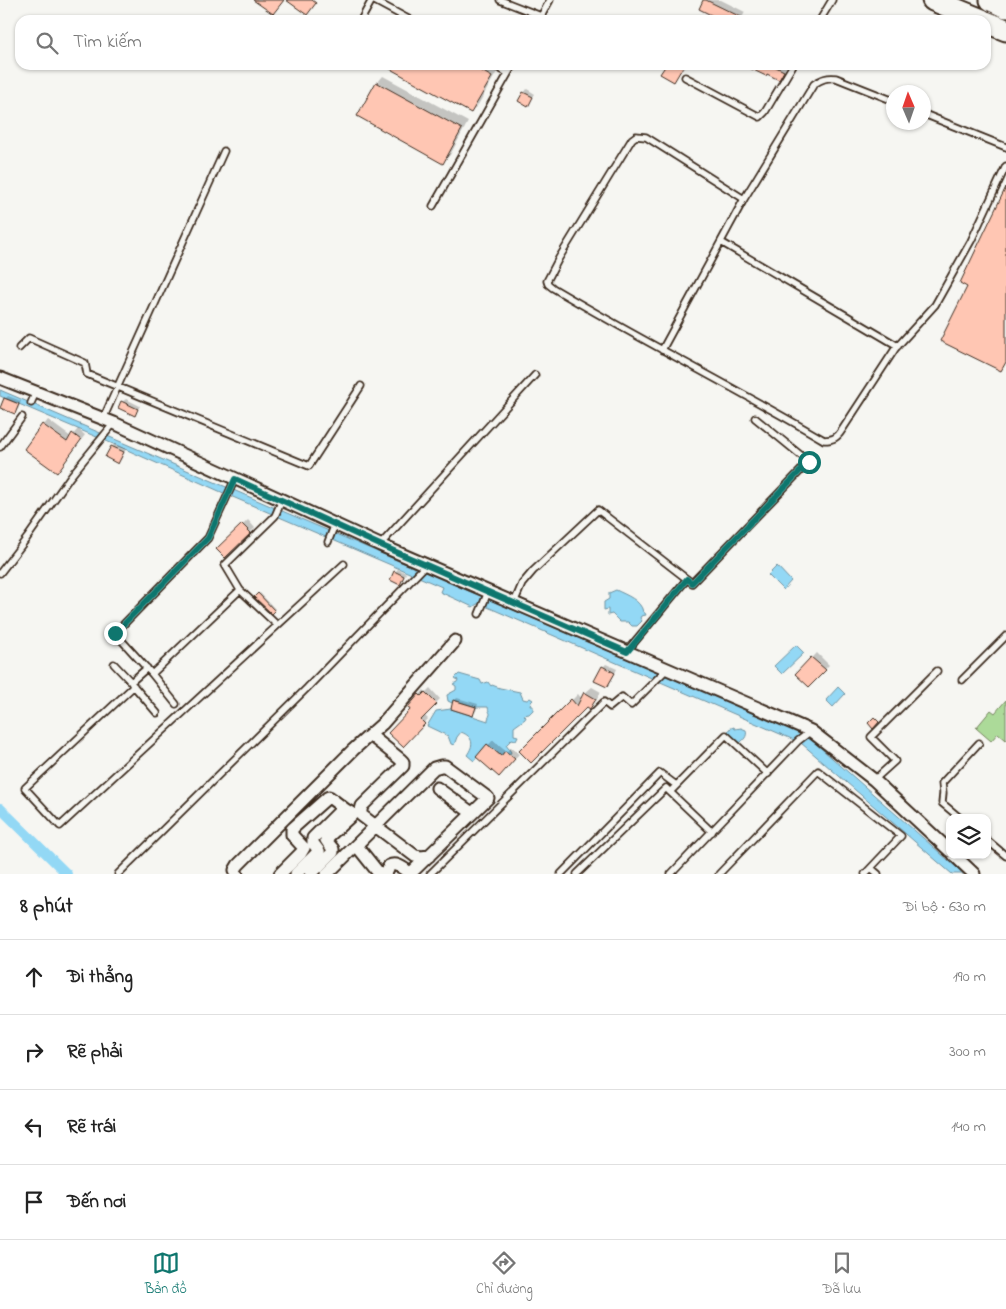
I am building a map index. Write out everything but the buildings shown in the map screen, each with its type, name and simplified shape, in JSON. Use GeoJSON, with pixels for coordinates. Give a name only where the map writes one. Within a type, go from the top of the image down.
{"type":"FeatureCollection","features":[{"type":"Feature","properties":{"kind":"highway"},"geometry":{"type":"LineString","coordinates":[[934,0],[970,15]]}},
{"type":"Feature","properties":{"kind":"highway"},"geometry":{"type":"LineString","coordinates":[[990,0],[1006,7]]}},
{"type":"Feature","properties":{"kind":"highway"},"geometry":{"type":"LineString","coordinates":[[991,24],[1006,30]]}},
{"type":"Feature","properties":{"kind":"street"},"geometry":{"type":"LineString","coordinates":[[0,378],[33,398],[108,421],[233,484],[280,505],[333,528],[380,545],[423,567],[487,595],[514,603],[808,733],[874,780],[946,847]]}},
{"type":"Feature","properties":{"kind":"street"},"geometry":{"type":"LineString","coordinates":[[237,874],[235,870],[238,865],[353,750],[382,724],[455,640]]}},
{"type":"Feature","properties":{"kind":"street"},"geometry":{"type":"LineString","coordinates":[[311,874],[333,852],[333,849],[326,840],[328,836],[353,813],[361,810],[362,806],[403,766],[403,762],[400,759],[370,735]]}},
{"type":"Feature","properties":{"kind":"street"},"geometry":{"type":"LineString","coordinates":[[328,874],[341,869],[356,846],[434,768],[445,766],[488,798],[412,872]]}},
{"type":"Feature","properties":{"kind":"street"},"geometry":{"type":"LineString","coordinates":[[437,788],[472,813]]}},
{"type":"Feature","properties":{"kind":"street"},"geometry":{"type":"LineString","coordinates":[[280,874],[304,848],[292,834],[292,830],[327,798],[376,827],[415,856],[429,856]]}},
{"type":"Feature","properties":{"kind":"street"},"geometry":{"type":"LineString","coordinates":[[296,874],[319,851],[313,844],[313,838],[341,810],[353,813]]}},
{"type":"Feature","properties":{"kind":"street"},"geometry":{"type":"LineString","coordinates":[[356,846],[377,871],[382,874],[388,871],[389,866],[392,864],[412,872]]}},
{"type":"Feature","properties":{"kind":"street"},"geometry":{"type":"LineString","coordinates":[[412,872],[416,863],[415,856]]}},
{"type":"Feature","properties":{"kind":"street"},"geometry":{"type":"LineString","coordinates":[[958,859],[974,874]]}},
{"type":"Feature","properties":{"kind":"lane"},"geometry":{"type":"LineString","coordinates":[[364,15],[372,0],[400,15]]}},
{"type":"Feature","properties":{"kind":"lane"},"geometry":{"type":"LineString","coordinates":[[500,0],[533,15]]}},
{"type":"Feature","properties":{"kind":"lane"},"geometry":{"type":"LineString","coordinates":[[542,15],[550,0]]}},
{"type":"Feature","properties":{"kind":"lane"},"geometry":{"type":"LineString","coordinates":[[823,15],[832,0]]}},
{"type":"Feature","properties":{"kind":"lane"},"geometry":{"type":"LineString","coordinates":[[502,70],[508,73]]}},
{"type":"Feature","properties":{"kind":"lane"},"geometry":{"type":"LineString","coordinates":[[433,206],[510,70]]}},
{"type":"Feature","properties":{"kind":"lane"},"geometry":{"type":"LineString","coordinates":[[685,77],[760,117],[765,112],[790,70]]}},
{"type":"Feature","properties":{"kind":"lane"},"geometry":{"type":"LineString","coordinates":[[662,350],[744,199],[814,84],[828,77],[836,78],[886,98]]}},
{"type":"Feature","properties":{"kind":"lane"},"geometry":{"type":"LineString","coordinates":[[931,117],[1006,148]]}},
{"type":"Feature","properties":{"kind":"lane"},"geometry":{"type":"LineString","coordinates":[[744,199],[646,137],[636,136],[559,258],[547,280],[548,284],[608,321],[762,403],[824,440],[830,440],[838,436],[898,346],[935,305],[971,241],[1006,166]]}},
{"type":"Feature","properties":{"kind":"lane"},"geometry":{"type":"LineString","coordinates":[[0,573],[70,476],[102,436],[117,386],[224,150]]}},
{"type":"Feature","properties":{"kind":"lane"},"geometry":{"type":"LineString","coordinates":[[721,242],[898,346]]}},
{"type":"Feature","properties":{"kind":"lane"},"geometry":{"type":"LineString","coordinates":[[19,348],[28,338],[85,363],[87,374],[309,466],[361,386]]}},
{"type":"Feature","properties":{"kind":"lane"},"geometry":{"type":"LineString","coordinates":[[380,545],[535,374]]}},
{"type":"Feature","properties":{"kind":"lane"},"geometry":{"type":"LineString","coordinates":[[0,447],[22,417]]}},
{"type":"Feature","properties":{"kind":"lane"},"geometry":{"type":"LineString","coordinates":[[514,603],[522,584],[532,571],[598,510],[692,583],[809,462],[755,418]]}},
{"type":"Feature","properties":{"kind":"lane"},"geometry":{"type":"LineString","coordinates":[[176,704],[115,633],[208,538],[233,484]]}},
{"type":"Feature","properties":{"kind":"lane"},"geometry":{"type":"LineString","coordinates":[[277,625],[240,590],[225,565],[275,516],[280,505]]}},
{"type":"Feature","properties":{"kind":"lane"},"geometry":{"type":"LineString","coordinates":[[329,541],[333,528]]}},
{"type":"Feature","properties":{"kind":"lane"},"geometry":{"type":"LineString","coordinates":[[147,668],[25,788],[60,826],[344,564]]}},
{"type":"Feature","properties":{"kind":"lane"},"geometry":{"type":"LineString","coordinates":[[118,874],[307,688],[423,567]]}},
{"type":"Feature","properties":{"kind":"lane"},"geometry":{"type":"LineString","coordinates":[[627,652],[687,579]]}},
{"type":"Feature","properties":{"kind":"lane"},"geometry":{"type":"LineString","coordinates":[[152,674],[240,590]]}},
{"type":"Feature","properties":{"kind":"lane"},"geometry":{"type":"LineString","coordinates":[[479,614],[487,595]]}},
{"type":"Feature","properties":{"kind":"lane"},"geometry":{"type":"LineString","coordinates":[[962,680],[1006,636]]}},
{"type":"Feature","properties":{"kind":"lane"},"geometry":{"type":"LineString","coordinates":[[114,664],[157,713]]}},
{"type":"Feature","properties":{"kind":"lane"},"geometry":{"type":"LineString","coordinates":[[430,874],[604,702],[610,707],[622,697],[631,705],[665,671]]}},
{"type":"Feature","properties":{"kind":"lane"},"geometry":{"type":"LineString","coordinates":[[874,780],[895,761],[871,737],[937,671]]}},
{"type":"Feature","properties":{"kind":"lane"},"geometry":{"type":"LineString","coordinates":[[671,874],[798,741],[808,733]]}},
{"type":"Feature","properties":{"kind":"lane"},"geometry":{"type":"LineString","coordinates":[[670,792],[726,735],[768,774]]}},
{"type":"Feature","properties":{"kind":"lane"},"geometry":{"type":"LineString","coordinates":[[956,814],[942,802],[942,783],[979,743]]}},
{"type":"Feature","properties":{"kind":"lane"},"geometry":{"type":"LineString","coordinates":[[719,874],[818,771],[900,836],[865,874]]}},
{"type":"Feature","properties":{"kind":"lane"},"geometry":{"type":"LineString","coordinates":[[561,874],[660,773],[676,785]]}},
{"type":"Feature","properties":{"kind":"lane"},"geometry":{"type":"LineString","coordinates":[[577,874],[666,788],[712,832]]}},
{"type":"Feature","properties":{"kind":"lane"},"geometry":{"type":"LineString","coordinates":[[991,843],[1006,856]]}},
{"type":"Feature","properties":{"kind":"lane"},"geometry":{"type":"LineString","coordinates":[[871,868],[878,874]]}},
{"type":"Feature","properties":{"kind":"green space"},"geometry":{"type":"Polygon","coordinates":[[[1006,700],[1006,740],[998,733],[991,741],[976,728],[991,710],[995,713],[1006,700]]]}},
{"type":"Feature","properties":{"kind":"water"},"geometry":{"type":"Polygon","coordinates":[[[0,390],[807,736],[964,874],[952,874],[801,743],[483,605],[477,604],[473,607],[440,592],[442,587],[0,396],[0,390]]]}},
{"type":"Feature","properties":{"kind":"water"},"geometry":{"type":"Polygon","coordinates":[[[777,566],[791,581],[783,590],[768,575],[777,566]]]}},
{"type":"Feature","properties":{"kind":"water"},"geometry":{"type":"Polygon","coordinates":[[[616,590],[636,601],[645,613],[646,615],[641,616],[642,621],[637,626],[632,626],[628,622],[620,622],[612,614],[608,615],[608,609],[604,610],[604,602],[609,599],[609,593],[616,590]]]}},
{"type":"Feature","properties":{"kind":"water"},"geometry":{"type":"Polygon","coordinates":[[[796,645],[804,653],[782,674],[774,666],[796,645]]]}},
{"type":"Feature","properties":{"kind":"water"},"geometry":{"type":"Polygon","coordinates":[[[459,674],[480,680],[482,684],[488,682],[491,686],[520,692],[523,699],[527,700],[530,698],[533,700],[530,706],[533,706],[533,710],[529,714],[524,715],[525,719],[514,727],[514,735],[518,736],[516,740],[512,739],[506,745],[511,752],[510,754],[505,751],[501,756],[487,744],[474,761],[467,755],[472,745],[468,736],[461,732],[454,745],[451,744],[448,736],[427,726],[436,711],[451,709],[488,721],[490,714],[488,707],[476,707],[454,700],[452,703],[448,701],[447,695],[456,690],[456,686],[453,684],[457,682],[458,680],[455,678],[459,674]]]}},
{"type":"Feature","properties":{"kind":"water"},"geometry":{"type":"Polygon","coordinates":[[[838,687],[845,694],[833,707],[826,700],[838,687]]]}},
{"type":"Feature","properties":{"kind":"water"},"geometry":{"type":"Polygon","coordinates":[[[734,727],[735,729],[741,728],[746,730],[744,740],[739,744],[728,734],[729,729],[734,727]]]}},
{"type":"Feature","properties":{"kind":"waterway"},"geometry":{"type":"LineString","coordinates":[[0,808],[67,874]]}},
{"type":"Feature","properties":{"kind":"route"},"geometry":{"type":"LineString","coordinates":[[115,633],[208,538],[235,479],[380,545],[627,652],[687,579],[692,583],[809,462]]}}]}
